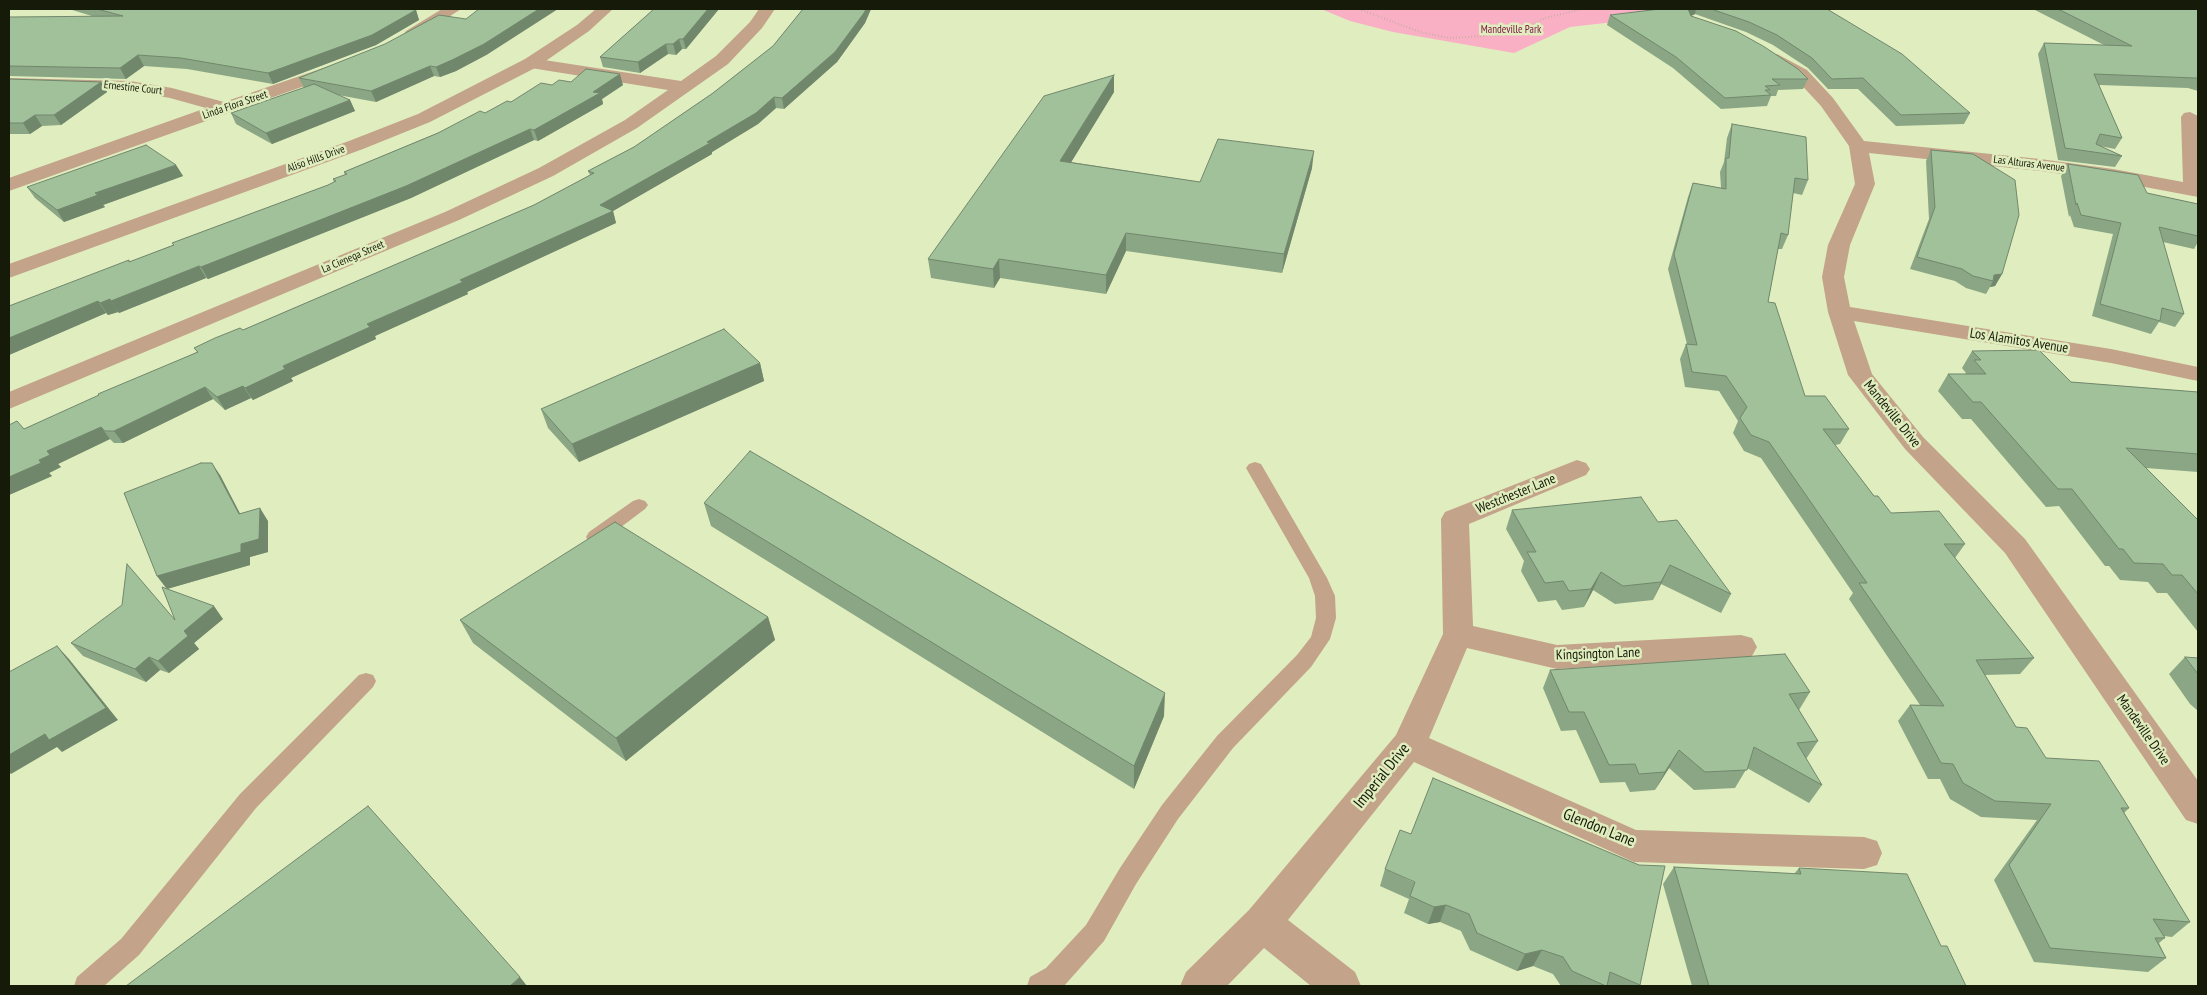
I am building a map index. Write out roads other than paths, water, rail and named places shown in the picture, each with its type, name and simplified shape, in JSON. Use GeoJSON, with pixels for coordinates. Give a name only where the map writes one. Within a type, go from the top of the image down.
{"type":"FeatureCollection","features":[{"type":"Feature","properties":{"kind":"street"},"geometry":{"type":"LineString","coordinates":[[400,41],[453,9]]}},
{"type":"Feature","properties":{"kind":"street","name":"Aliso Hills Drive"},"geometry":{"type":"LineString","coordinates":[[11,267],[390,132],[433,114],[530,63],[583,28],[604,9]]}},
{"type":"Feature","properties":{"kind":"street","name":"La Cienega Street"},"geometry":{"type":"LineString","coordinates":[[9,401],[461,212],[546,172],[631,124],[722,60],[756,25],[767,9]]}},
{"type":"Feature","properties":{"kind":"street","name":"Mandeville Drive"},"geometry":{"type":"LineString","coordinates":[[1759,48],[1800,74],[1827,102],[1858,146],[1865,184],[1839,245],[1833,277],[1839,312],[1860,375],[1914,443],[2015,546],[2198,809]]}},
{"type":"Feature","properties":{"kind":"street","name":"Linda Flora Street"},"geometry":{"type":"LineString","coordinates":[[9,185],[79,158],[350,63]]}},
{"type":"Feature","properties":{"kind":"street"},"geometry":{"type":"LineString","coordinates":[[530,63],[685,87]]}},
{"type":"Feature","properties":{"kind":"street","name":"Ernestine Court"},"geometry":{"type":"LineString","coordinates":[[9,84],[130,86],[172,93],[226,108]]}},
{"type":"Feature","properties":{"kind":"street"},"geometry":{"type":"LineString","coordinates":[[2190,117],[2196,191]]}},
{"type":"Feature","properties":{"kind":"street","name":"Las Alturas Avenue"},"geometry":{"type":"LineString","coordinates":[[1858,146],[2040,164],[2196,191]]}},
{"type":"Feature","properties":{"kind":"street","name":"Los Alamitos Avenue"},"geometry":{"type":"LineString","coordinates":[[1839,312],[2111,356],[2198,374]]}},
{"type":"Feature","properties":{"kind":"street","name":"Westchester Lane"},"geometry":{"type":"LineString","coordinates":[[1455,519],[1577,469]]}},
{"type":"Feature","properties":{"kind":"street","name":"Imperial Drive"},"geometry":{"type":"LineString","coordinates":[[1200,986],[1262,923],[1409,744],[1458,634],[1455,519]]}},
{"type":"Feature","properties":{"kind":"street","name":"Kingsington Lane"},"geometry":{"type":"LineString","coordinates":[[1458,634],[1557,657],[1741,648]]}},
{"type":"Feature","properties":{"kind":"street","name":"Glendon Lane"},"geometry":{"type":"LineString","coordinates":[[1409,744],[1634,846],[1864,852]]}},
{"type":"Feature","properties":{"kind":"street"},"geometry":{"type":"LineString","coordinates":[[1262,923],[1341,986]]}},
{"type":"Feature","properties":{"kind":"lane"},"geometry":{"type":"LineString","coordinates":[[1039,986],[1055,978],[1095,933],[1128,876],[1170,812],[1225,742],[1304,661],[1320,639],[1326,618],[1325,596],[1318,578],[1254,468]]}},
{"type":"Feature","properties":{"kind":"lane"},"geometry":{"type":"LineString","coordinates":[[578,549],[639,505]]}},
{"type":"Feature","properties":{"kind":"lane"},"geometry":{"type":"LineString","coordinates":[[86,986],[130,947],[248,801],[366,681]]}},
{"type":"Feature","properties":{"kind":"park label","name":"Mandeville Park"},"geometry":{"type":"Point","coordinates":[1511,30]}}]}
